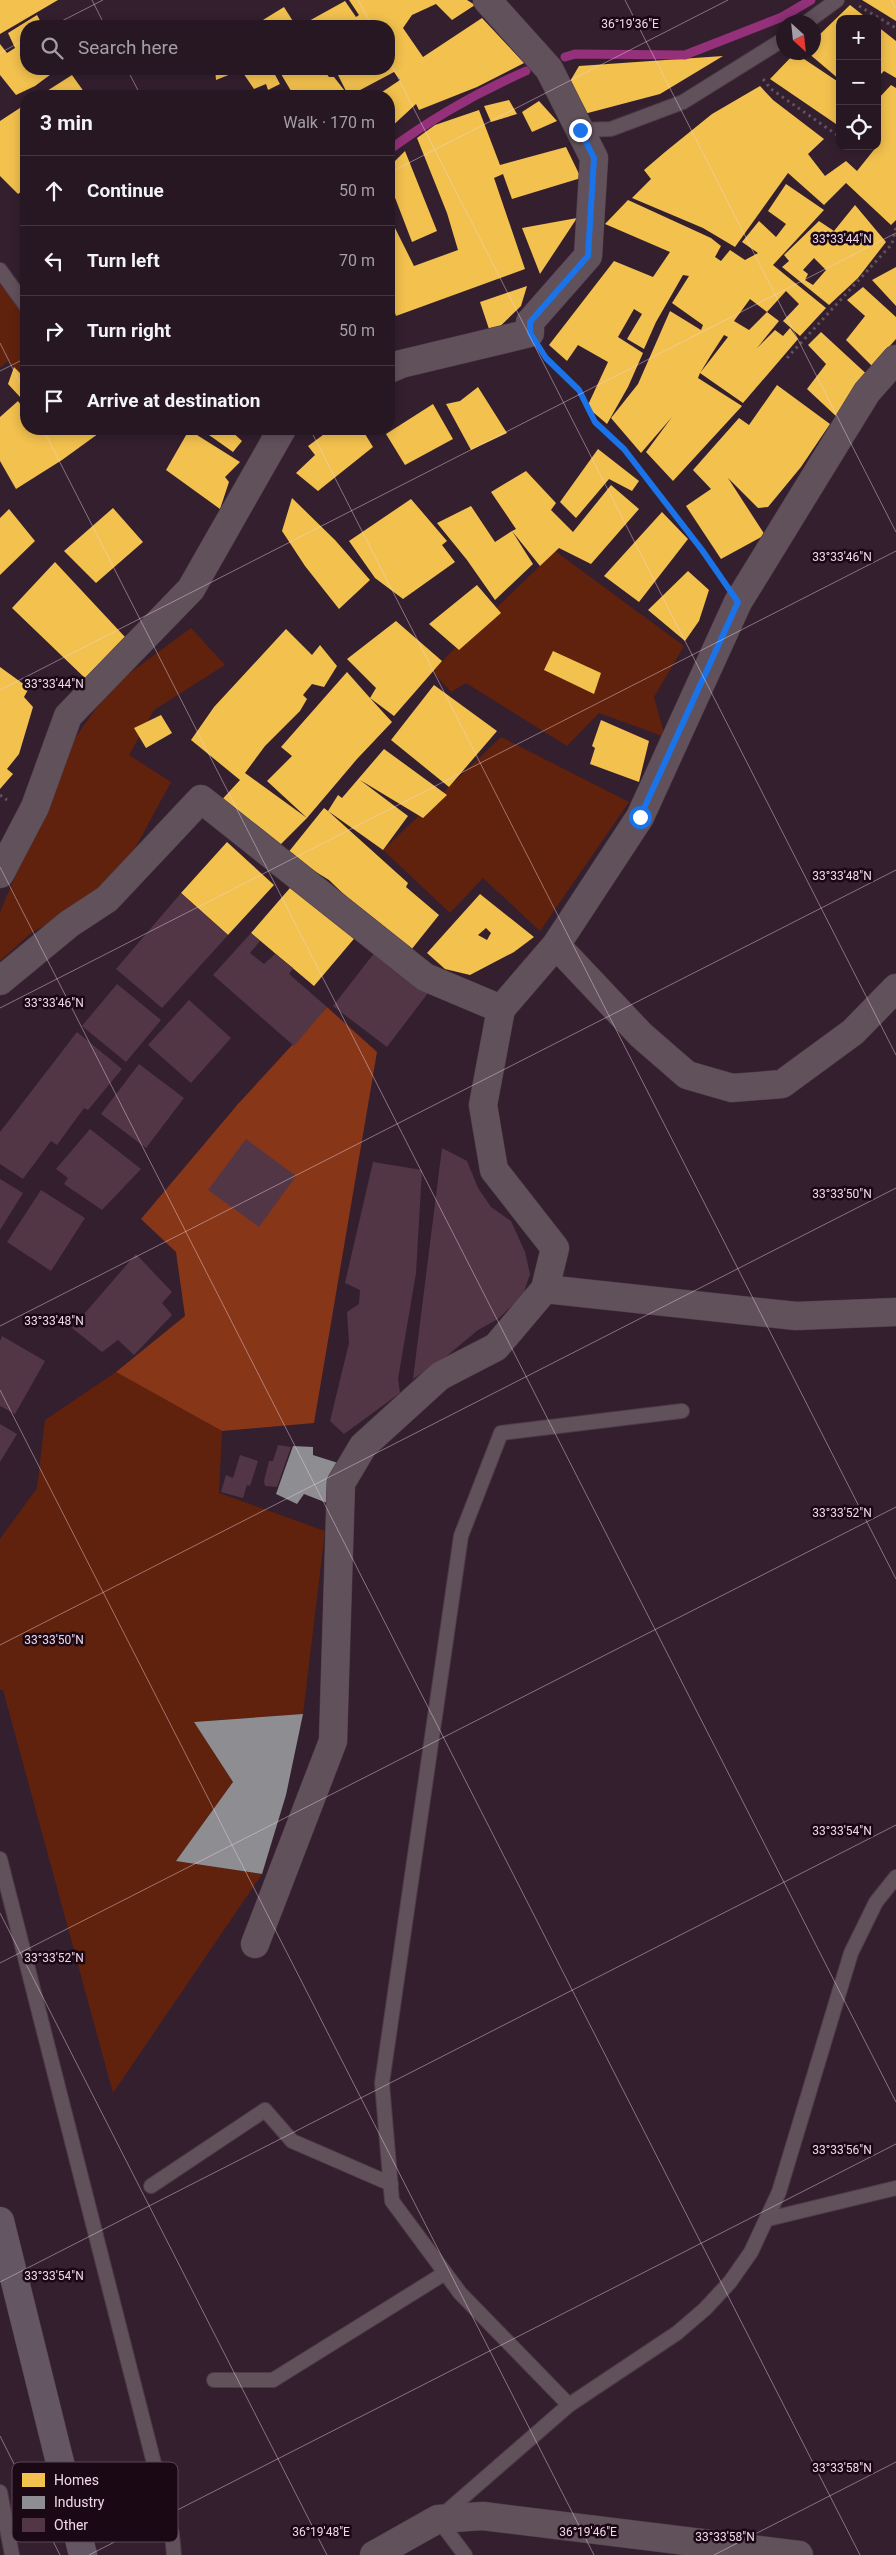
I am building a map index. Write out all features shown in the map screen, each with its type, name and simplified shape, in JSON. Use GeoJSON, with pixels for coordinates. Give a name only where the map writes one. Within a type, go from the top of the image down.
{"type":"FeatureCollection","features":[{"type":"Feature","properties":{"kind":"main road"},"geometry":{"type":"LineString","coordinates":[[0,2221],[60,2462]]}},
{"type":"Feature","properties":{"kind":"main road"},"geometry":{"type":"LineString","coordinates":[[80,2542],[83,2555]]}},
{"type":"Feature","properties":{"kind":"street"},"geometry":{"type":"LineString","coordinates":[[395,366],[530,333],[530,322],[588,256],[594,158],[549,68],[487,0]]}},
{"type":"Feature","properties":{"kind":"street"},"geometry":{"type":"LineString","coordinates":[[255,1944],[333,1741],[341,1483],[363,1446],[370,1439],[440,1376],[496,1347],[545,1289],[554,1248],[494,1170],[483,1105],[501,1009],[556,945],[640,817],[738,602],[867,392],[896,359]]}},
{"type":"Feature","properties":{"kind":"street"},"geometry":{"type":"LineString","coordinates":[[0,874],[35,807],[68,716],[191,589],[279,435]]}},
{"type":"Feature","properties":{"kind":"street"},"geometry":{"type":"LineString","coordinates":[[0,981],[70,924],[106,899],[201,798],[425,977],[501,1009]]}},
{"type":"Feature","properties":{"kind":"street"},"geometry":{"type":"LineString","coordinates":[[556,945],[641,1035],[687,1075],[732,1088],[782,1084],[853,1032],[896,988]]}},
{"type":"Feature","properties":{"kind":"street"},"geometry":{"type":"LineString","coordinates":[[545,1289],[796,1316],[896,1312]]}},
{"type":"Feature","properties":{"kind":"street"},"geometry":{"type":"LineString","coordinates":[[374,2555],[438,2519],[484,2516],[799,2555]]}},
{"type":"Feature","properties":{"kind":"lane"},"geometry":{"type":"LineString","coordinates":[[817,15],[837,0]]}},
{"type":"Feature","properties":{"kind":"lane"},"geometry":{"type":"LineString","coordinates":[[580,130],[611,129],[683,102],[776,44]]}},
{"type":"Feature","properties":{"kind":"lane"},"geometry":{"type":"LineString","coordinates":[[0,270],[20,298]]}},
{"type":"Feature","properties":{"kind":"lane"},"geometry":{"type":"LineString","coordinates":[[569,2405],[460,2293],[392,2201],[382,2083],[461,1536],[501,1433],[682,1411]]}},
{"type":"Feature","properties":{"kind":"lane"},"geometry":{"type":"LineString","coordinates":[[0,1859],[154,2462]]}},
{"type":"Feature","properties":{"kind":"lane"},"geometry":{"type":"LineString","coordinates":[[465,2555],[438,2519],[569,2405],[677,2333],[705,2310],[746,2260],[768,2220],[779,2192],[851,1953],[876,1902],[896,1877]]}},
{"type":"Feature","properties":{"kind":"lane"},"geometry":{"type":"LineString","coordinates":[[151,2186],[265,2110],[292,2141],[390,2184]]}},
{"type":"Feature","properties":{"kind":"lane"},"geometry":{"type":"LineString","coordinates":[[768,2220],[896,2188]]}},
{"type":"Feature","properties":{"kind":"lane"},"geometry":{"type":"LineString","coordinates":[[214,2380],[273,2380],[445,2273]]}},
{"type":"Feature","properties":{"kind":"lane"},"geometry":{"type":"LineString","coordinates":[[0,2492],[12,2555]]}},
{"type":"Feature","properties":{"kind":"lane"},"geometry":{"type":"LineString","coordinates":[[172,2542],[174,2555]]}},
{"type":"Feature","properties":{"kind":"path"},"geometry":{"type":"LineString","coordinates":[[858,5],[896,28]]}},
{"type":"Feature","properties":{"kind":"path"},"geometry":{"type":"LineString","coordinates":[[748,62],[772,89],[836,134]]}},
{"type":"Feature","properties":{"kind":"path"},"geometry":{"type":"LineString","coordinates":[[787,358],[892,244],[896,227]]}},
{"type":"Feature","properties":{"kind":"path"},"geometry":{"type":"LineString","coordinates":[[530,333],[546,358],[579,390],[595,422],[624,449],[702,550],[738,602]]}},
{"type":"Feature","properties":{"kind":"shaded area"},"geometry":{"type":"Polygon","coordinates":[[[0,284],[20,307],[20,371],[18,372],[8,361],[0,368],[0,284]]]}},
{"type":"Feature","properties":{"kind":"shaded area"},"geometry":{"type":"Polygon","coordinates":[[[555,551],[684,646],[654,697],[665,737],[599,713],[567,746],[466,683],[451,692],[433,672],[447,656],[555,551]]]}},
{"type":"Feature","properties":{"kind":"shaded area"},"geometry":{"type":"Polygon","coordinates":[[[191,628],[225,665],[154,710],[129,755],[171,782],[114,887],[31,933],[0,961],[0,912],[73,741],[112,686],[191,628]]]}},
{"type":"Feature","properties":{"kind":"shaded area"},"geometry":{"type":"Polygon","coordinates":[[[501,737],[629,802],[540,931],[483,878],[450,913],[383,850],[501,737]]]}},
{"type":"Feature","properties":{"kind":"shaded area"},"geometry":{"type":"Polygon","coordinates":[[[327,1007],[377,1052],[314,1423],[222,1431],[116,1372],[185,1316],[176,1252],[141,1219],[238,1104],[327,1007]]]}},
{"type":"Feature","properties":{"kind":"shaded area"},"geometry":{"type":"Polygon","coordinates":[[[116,1372],[222,1431],[219,1493],[325,1531],[303,1714],[194,1722],[233,1782],[177,1860],[262,1874],[113,2093],[3,1690],[0,1690],[0,1539],[37,1488],[45,1420],[116,1372]]]}},
{"type":"Feature","properties":{"kind":"building: Homes"},"geometry":{"type":"Polygon","coordinates":[[[0,0],[58,0],[24,20],[20,20],[20,22],[0,34],[0,0]]]}},
{"type":"Feature","properties":{"kind":"building: Homes"},"geometry":{"type":"Polygon","coordinates":[[[349,0],[467,0],[475,5],[452,20],[436,4],[412,15],[403,28],[423,57],[482,18],[524,63],[477,87],[419,110],[416,104],[395,123],[395,90],[385,90],[400,80],[395,73],[395,20],[311,20],[345,1],[356,17],[359,15],[349,0]]]}},
{"type":"Feature","properties":{"kind":"building: Homes"},"geometry":{"type":"Polygon","coordinates":[[[862,0],[896,0],[896,21],[862,0]]]}},
{"type":"Feature","properties":{"kind":"building: Homes"},"geometry":{"type":"Polygon","coordinates":[[[850,5],[863,15],[840,15],[850,5]]]}},
{"type":"Feature","properties":{"kind":"building: Homes"},"geometry":{"type":"Polygon","coordinates":[[[284,7],[292,20],[263,20],[284,7]]]}},
{"type":"Feature","properties":{"kind":"building: Homes"},"geometry":{"type":"Polygon","coordinates":[[[37,15],[40,20],[29,20],[37,15]]]}},
{"type":"Feature","properties":{"kind":"building: Homes"},"geometry":{"type":"Polygon","coordinates":[[[836,19],[836,77],[816,60],[821,60],[821,33],[836,19]]]}},
{"type":"Feature","properties":{"kind":"building: Homes"},"geometry":{"type":"Polygon","coordinates":[[[20,26],[20,75],[50,75],[35,86],[27,90],[20,90],[20,93],[16,95],[0,75],[0,44],[7,53],[15,48],[8,33],[20,26]]]}},
{"type":"Feature","properties":{"kind":"building: Homes"},"geometry":{"type":"Polygon","coordinates":[[[881,29],[896,41],[896,78],[884,71],[881,74],[881,29]]]}},
{"type":"Feature","properties":{"kind":"building: Homes"},"geometry":{"type":"Polygon","coordinates":[[[723,56],[660,94],[584,114],[569,83],[579,66],[723,56]]]}},
{"type":"Feature","properties":{"kind":"building: Homes"},"geometry":{"type":"Polygon","coordinates":[[[788,60],[806,60],[836,80],[836,124],[770,79],[788,60]]]}},
{"type":"Feature","properties":{"kind":"building: Homes"},"geometry":{"type":"Polygon","coordinates":[[[72,75],[83,90],[48,90],[72,75]]]}},
{"type":"Feature","properties":{"kind":"building: Homes"},"geometry":{"type":"Polygon","coordinates":[[[216,75],[228,75],[216,80],[216,75]]]}},
{"type":"Feature","properties":{"kind":"building: Homes"},"geometry":{"type":"Polygon","coordinates":[[[244,75],[275,75],[280,84],[268,90],[266,84],[254,89],[244,75]]]}},
{"type":"Feature","properties":{"kind":"building: Homes"},"geometry":{"type":"Polygon","coordinates":[[[282,75],[328,75],[334,77],[344,90],[290,90],[282,75]]]}},
{"type":"Feature","properties":{"kind":"building: Homes"},"geometry":{"type":"Polygon","coordinates":[[[338,75],[388,75],[360,90],[346,90],[338,75]]]}},
{"type":"Feature","properties":{"kind":"building: Homes"},"geometry":{"type":"Polygon","coordinates":[[[891,85],[896,88],[896,220],[891,225],[846,183],[824,205],[788,173],[735,247],[703,228],[632,198],[651,179],[644,170],[712,114],[760,86],[773,100],[824,139],[808,154],[825,176],[846,161],[857,171],[874,150],[881,150],[881,96],[891,85]]]}},
{"type":"Feature","properties":{"kind":"building: Homes"},"geometry":{"type":"Polygon","coordinates":[[[509,100],[517,114],[491,122],[484,106],[509,100]]]}},
{"type":"Feature","properties":{"kind":"building: Homes"},"geometry":{"type":"Polygon","coordinates":[[[539,101],[557,121],[532,132],[522,112],[539,101]]]}},
{"type":"Feature","properties":{"kind":"building: Homes"},"geometry":{"type":"Polygon","coordinates":[[[20,108],[20,192],[18,194],[0,176],[0,121],[20,108]]]}},
{"type":"Feature","properties":{"kind":"building: Homes"},"geometry":{"type":"Polygon","coordinates":[[[479,110],[500,165],[566,147],[581,178],[512,199],[503,174],[494,178],[525,269],[396,316],[395,228],[414,266],[458,250],[447,213],[417,138],[435,125],[479,110]]]}},
{"type":"Feature","properties":{"kind":"building: Homes"},"geometry":{"type":"Polygon","coordinates":[[[405,151],[437,231],[412,242],[395,198],[395,161],[405,151]]]}},
{"type":"Feature","properties":{"kind":"building: Homes"},"geometry":{"type":"Polygon","coordinates":[[[786,184],[824,210],[773,265],[826,308],[800,336],[783,321],[799,304],[786,291],[767,312],[779,321],[757,348],[775,330],[783,336],[790,328],[798,339],[743,403],[700,373],[698,378],[742,406],[673,481],[646,452],[672,417],[641,453],[611,418],[638,384],[670,311],[701,330],[703,325],[672,303],[689,276],[683,275],[656,322],[644,349],[627,339],[642,314],[634,309],[618,337],[643,353],[628,387],[607,424],[587,407],[608,362],[578,345],[567,361],[549,345],[614,261],[653,277],[670,252],[605,224],[628,200],[711,238],[721,246],[715,257],[721,261],[730,250],[745,260],[758,253],[742,242],[759,221],[776,237],[786,224],[768,211],[786,184]],[[750,299],[734,321],[749,330],[767,312],[750,299]],[[724,335],[700,373],[728,337],[724,335]]]}},
{"type":"Feature","properties":{"kind":"building: Homes"},"geometry":{"type":"Polygon","coordinates":[[[855,205],[886,242],[858,278],[829,305],[782,267],[789,261],[784,255],[819,221],[834,231],[855,205]],[[814,258],[803,270],[808,274],[805,280],[813,285],[826,270],[814,258]]]}},
{"type":"Feature","properties":{"kind":"building: Homes"},"geometry":{"type":"Polygon","coordinates":[[[577,218],[540,274],[522,228],[577,218]]]}},
{"type":"Feature","properties":{"kind":"building: Homes"},"geometry":{"type":"Polygon","coordinates":[[[896,267],[896,306],[872,280],[896,267]]]}},
{"type":"Feature","properties":{"kind":"building: Homes"},"geometry":{"type":"Polygon","coordinates":[[[527,286],[521,306],[491,335],[480,302],[527,286]]]}},
{"type":"Feature","properties":{"kind":"building: Homes"},"geometry":{"type":"Polygon","coordinates":[[[863,287],[896,317],[896,339],[872,366],[846,340],[865,316],[847,300],[863,287]]]}},
{"type":"Feature","properties":{"kind":"building: Homes"},"geometry":{"type":"Polygon","coordinates":[[[821,332],[872,379],[838,418],[807,389],[826,364],[808,345],[821,332]]]}},
{"type":"Feature","properties":{"kind":"building: Homes"},"geometry":{"type":"Polygon","coordinates":[[[14,367],[20,373],[20,397],[8,384],[14,367]]]}},
{"type":"Feature","properties":{"kind":"building: Homes"},"geometry":{"type":"Polygon","coordinates":[[[777,385],[830,424],[801,467],[768,507],[758,508],[728,478],[765,535],[721,559],[686,506],[711,489],[693,470],[739,418],[749,425],[777,385]]]}},
{"type":"Feature","properties":{"kind":"building: Homes"},"geometry":{"type":"Polygon","coordinates":[[[478,387],[507,433],[471,450],[446,404],[460,401],[478,387]]]}},
{"type":"Feature","properties":{"kind":"building: Homes"},"geometry":{"type":"Polygon","coordinates":[[[18,401],[20,404],[20,435],[96,435],[62,460],[16,489],[0,461],[0,417],[18,401]]]}},
{"type":"Feature","properties":{"kind":"building: Homes"},"geometry":{"type":"Polygon","coordinates":[[[433,404],[453,439],[405,465],[387,435],[395,435],[395,428],[433,404]]]}},
{"type":"Feature","properties":{"kind":"building: Homes"},"geometry":{"type":"Polygon","coordinates":[[[186,435],[197,435],[240,462],[225,477],[229,482],[220,509],[166,470],[186,435]]]}},
{"type":"Feature","properties":{"kind":"building: Homes"},"geometry":{"type":"Polygon","coordinates":[[[209,435],[236,435],[242,441],[233,452],[209,435]]]}},
{"type":"Feature","properties":{"kind":"building: Homes"},"geometry":{"type":"Polygon","coordinates":[[[323,435],[366,435],[373,447],[318,491],[296,473],[315,455],[308,446],[323,435]]]}},
{"type":"Feature","properties":{"kind":"building: Homes"},"geometry":{"type":"Polygon","coordinates":[[[598,449],[639,481],[632,491],[609,479],[576,518],[560,502],[598,449]]]}},
{"type":"Feature","properties":{"kind":"building: Homes"},"geometry":{"type":"Polygon","coordinates":[[[526,471],[556,503],[551,510],[573,532],[611,485],[639,509],[591,564],[559,548],[540,566],[512,531],[516,529],[491,492],[526,471]]]}},
{"type":"Feature","properties":{"kind":"building: Homes"},"geometry":{"type":"Polygon","coordinates":[[[292,498],[335,540],[370,580],[339,609],[305,566],[282,531],[292,498]]]}},
{"type":"Feature","properties":{"kind":"building: Homes"},"geometry":{"type":"Polygon","coordinates":[[[411,499],[447,541],[442,545],[455,562],[403,599],[375,578],[349,541],[411,499]]]}},
{"type":"Feature","properties":{"kind":"building: Homes"},"geometry":{"type":"Polygon","coordinates":[[[471,506],[495,542],[512,531],[533,564],[495,600],[467,560],[437,523],[471,506]]]}},
{"type":"Feature","properties":{"kind":"building: Homes"},"geometry":{"type":"Polygon","coordinates":[[[113,508],[143,542],[96,583],[64,551],[113,508]]]}},
{"type":"Feature","properties":{"kind":"building: Homes"},"geometry":{"type":"Polygon","coordinates":[[[9,509],[35,541],[0,575],[0,518],[9,509]]]}},
{"type":"Feature","properties":{"kind":"building: Homes"},"geometry":{"type":"Polygon","coordinates":[[[662,512],[688,539],[639,602],[604,576],[662,512]]]}},
{"type":"Feature","properties":{"kind":"building: Homes"},"geometry":{"type":"Polygon","coordinates":[[[55,562],[125,637],[87,680],[12,608],[55,562]]]}},
{"type":"Feature","properties":{"kind":"building: Homes"},"geometry":{"type":"Polygon","coordinates":[[[688,571],[709,590],[699,621],[685,641],[648,610],[688,571]]]}},
{"type":"Feature","properties":{"kind":"building: Homes"},"geometry":{"type":"Polygon","coordinates":[[[477,585],[501,613],[459,650],[429,624],[477,585]]]}},
{"type":"Feature","properties":{"kind":"building: Homes"},"geometry":{"type":"Polygon","coordinates":[[[396,621],[442,661],[394,716],[370,698],[376,688],[347,659],[396,621]]]}},
{"type":"Feature","properties":{"kind":"building: Homes"},"geometry":{"type":"Polygon","coordinates":[[[286,629],[312,655],[320,645],[337,666],[324,687],[312,684],[303,695],[307,699],[300,711],[265,746],[245,773],[307,818],[276,849],[217,805],[240,780],[191,740],[214,707],[286,629]]]}},
{"type":"Feature","properties":{"kind":"building: Homes"},"geometry":{"type":"Polygon","coordinates":[[[553,651],[601,673],[594,694],[544,670],[553,651]]]}},
{"type":"Feature","properties":{"kind":"building: Homes"},"geometry":{"type":"Polygon","coordinates":[[[0,667],[29,688],[24,697],[33,707],[19,754],[7,769],[13,774],[0,789],[0,667]]]}},
{"type":"Feature","properties":{"kind":"building: Homes"},"geometry":{"type":"Polygon","coordinates":[[[347,672],[392,722],[357,759],[307,818],[267,781],[292,756],[281,747],[347,672]]]}},
{"type":"Feature","properties":{"kind":"building: Homes"},"geometry":{"type":"Polygon","coordinates":[[[434,685],[497,731],[449,787],[391,740],[434,685]]]}},
{"type":"Feature","properties":{"kind":"building: Homes"},"geometry":{"type":"Polygon","coordinates":[[[161,715],[172,733],[146,748],[134,728],[161,715]]]}},
{"type":"Feature","properties":{"kind":"building: Homes"},"geometry":{"type":"Polygon","coordinates":[[[601,720],[649,741],[639,782],[590,764],[595,748],[592,746],[601,720]]]}},
{"type":"Feature","properties":{"kind":"building: Homes"},"geometry":{"type":"Polygon","coordinates":[[[384,749],[447,795],[423,818],[360,780],[408,816],[383,850],[328,811],[338,795],[342,798],[384,749]]]}},
{"type":"Feature","properties":{"kind":"building: Homes"},"geometry":{"type":"Polygon","coordinates":[[[324,808],[408,883],[406,887],[439,915],[407,955],[329,880],[287,854],[324,808]]]}},
{"type":"Feature","properties":{"kind":"building: Homes"},"geometry":{"type":"Polygon","coordinates":[[[227,842],[274,885],[228,935],[181,893],[227,842]]]}},
{"type":"Feature","properties":{"kind":"building: Homes"},"geometry":{"type":"Polygon","coordinates":[[[296,881],[358,934],[314,986],[251,933],[296,881]]]}},
{"type":"Feature","properties":{"kind":"building: Homes"},"geometry":{"type":"Polygon","coordinates":[[[480,894],[534,937],[514,952],[470,975],[445,969],[427,953],[480,894]],[[486,928],[478,935],[487,940],[491,933],[486,928]]]}},
{"type":"Feature","properties":{"kind":"building: Industry"},"geometry":{"type":"Polygon","coordinates":[[[293,1446],[313,1447],[313,1455],[338,1463],[327,1503],[304,1494],[297,1504],[276,1494],[293,1446]]]}},
{"type":"Feature","properties":{"kind":"building: Industry"},"geometry":{"type":"Polygon","coordinates":[[[303,1714],[286,1795],[262,1874],[176,1861],[233,1782],[194,1722],[303,1714]]]}},
{"type":"Feature","properties":{"kind":"building: Other"},"geometry":{"type":"Polygon","coordinates":[[[181,893],[228,935],[162,1008],[116,969],[181,893]]]}},
{"type":"Feature","properties":{"kind":"building: Other"},"geometry":{"type":"Polygon","coordinates":[[[251,933],[260,941],[250,953],[264,964],[275,954],[293,968],[289,974],[327,1007],[294,1046],[213,975],[251,933]]]}},
{"type":"Feature","properties":{"kind":"building: Other"},"geometry":{"type":"Polygon","coordinates":[[[375,952],[428,993],[387,1047],[333,1006],[375,952]]]}},
{"type":"Feature","properties":{"kind":"building: Other"},"geometry":{"type":"Polygon","coordinates":[[[117,984],[161,1020],[126,1062],[82,1026],[117,984]]]}},
{"type":"Feature","properties":{"kind":"building: Other"},"geometry":{"type":"Polygon","coordinates":[[[189,1000],[231,1038],[191,1083],[148,1045],[189,1000]]]}},
{"type":"Feature","properties":{"kind":"building: Other"},"geometry":{"type":"Polygon","coordinates":[[[77,1032],[122,1069],[88,1110],[84,1108],[57,1145],[51,1141],[23,1179],[0,1164],[0,1132],[77,1032]]]}},
{"type":"Feature","properties":{"kind":"building: Other"},"geometry":{"type":"Polygon","coordinates":[[[139,1064],[184,1098],[146,1148],[101,1114],[139,1064]]]}},
{"type":"Feature","properties":{"kind":"building: Other"},"geometry":{"type":"Polygon","coordinates":[[[90,1129],[141,1169],[102,1210],[64,1184],[68,1178],[56,1169],[90,1129]]]}},
{"type":"Feature","properties":{"kind":"building: Other"},"geometry":{"type":"Polygon","coordinates":[[[246,1139],[296,1176],[259,1227],[208,1190],[246,1139]]]}},
{"type":"Feature","properties":{"kind":"building: Other"},"geometry":{"type":"Polygon","coordinates":[[[442,1148],[467,1161],[478,1188],[491,1207],[511,1221],[525,1252],[530,1274],[523,1295],[498,1319],[478,1330],[448,1355],[413,1379],[442,1148]]]}},
{"type":"Feature","properties":{"kind":"building: Other"},"geometry":{"type":"Polygon","coordinates":[[[373,1162],[422,1170],[416,1273],[398,1379],[400,1393],[344,1434],[330,1421],[349,1343],[347,1312],[359,1304],[360,1290],[345,1283],[373,1162]]]}},
{"type":"Feature","properties":{"kind":"building: Other"},"geometry":{"type":"Polygon","coordinates":[[[0,1179],[23,1193],[0,1230],[0,1179]]]}},
{"type":"Feature","properties":{"kind":"building: Other"},"geometry":{"type":"Polygon","coordinates":[[[41,1190],[85,1218],[51,1271],[7,1242],[41,1190]]]}},
{"type":"Feature","properties":{"kind":"building: Other"},"geometry":{"type":"Polygon","coordinates":[[[136,1254],[172,1292],[162,1303],[172,1315],[134,1355],[118,1340],[102,1352],[72,1328],[136,1254]]]}},
{"type":"Feature","properties":{"kind":"building: Other"},"geometry":{"type":"Polygon","coordinates":[[[2,1336],[45,1361],[15,1414],[0,1406],[0,1341],[2,1336]]]}},
{"type":"Feature","properties":{"kind":"building: Other"},"geometry":{"type":"Polygon","coordinates":[[[0,1424],[17,1434],[0,1462],[0,1424]]]}},
{"type":"Feature","properties":{"kind":"building: Other"},"geometry":{"type":"Polygon","coordinates":[[[278,1445],[291,1447],[277,1487],[265,1486],[264,1481],[269,1461],[273,1461],[278,1445]]]}},
{"type":"Feature","properties":{"kind":"building: Other"},"geometry":{"type":"Polygon","coordinates":[[[240,1455],[258,1461],[250,1486],[247,1485],[243,1498],[221,1492],[226,1475],[233,1478],[240,1455]]]}},
{"type":"Feature","properties":{"kind":"waterway"},"geometry":{"type":"LineString","coordinates":[[565,57],[575,54],[685,55],[782,17],[811,0]]}},
{"type":"Feature","properties":{"kind":"waterway"},"geometry":{"type":"LineString","coordinates":[[395,146],[455,107],[526,71]]}},
{"type":"Feature","properties":{"kind":"route"},"geometry":{"type":"LineString","coordinates":[[580,130],[594,158],[588,256],[530,322],[530,333],[546,358],[579,390],[595,422],[624,449],[702,550],[738,602],[640,817]]}}]}
